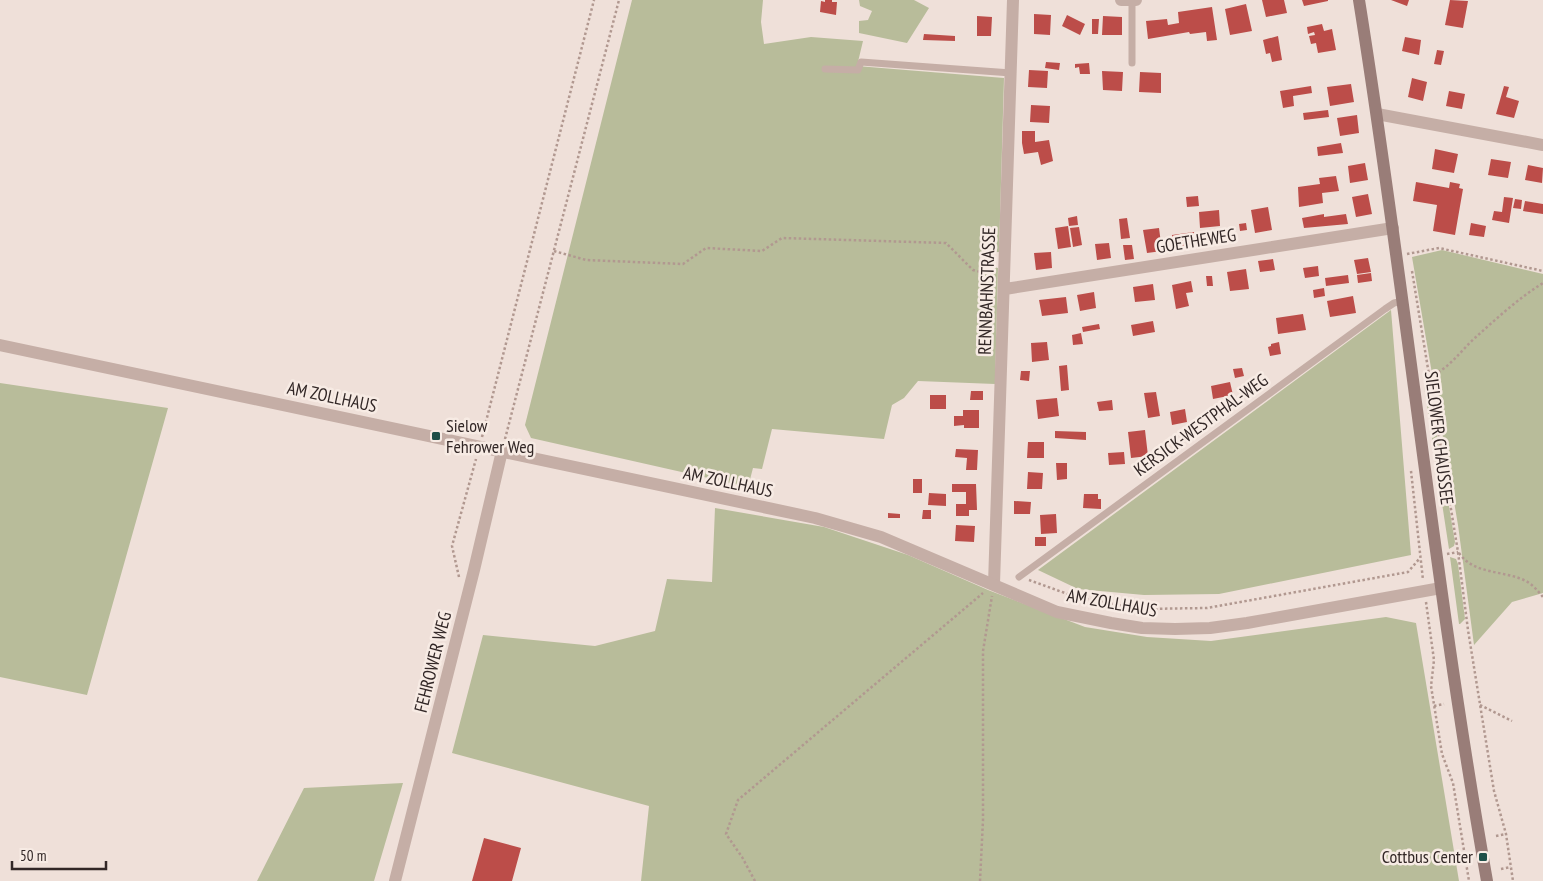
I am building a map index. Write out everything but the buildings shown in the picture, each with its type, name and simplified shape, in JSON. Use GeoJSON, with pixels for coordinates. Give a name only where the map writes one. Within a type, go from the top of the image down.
{"type":"FeatureCollection","features":[{"type":"Feature","properties":{"kind":"main road","name":"SIELOWER CHAUSSEE"},"geometry":{"type":"LineString","coordinates":[[1359,0],[1397,256],[1441,588],[1487,881]]}},
{"type":"Feature","properties":{"kind":"street","name":"RENNBAHNSTRASSE"},"geometry":{"type":"LineString","coordinates":[[994,584],[1014,0]]}},
{"type":"Feature","properties":{"kind":"street"},"geometry":{"type":"LineString","coordinates":[[1121,0],[1136,0]]}},
{"type":"Feature","properties":{"kind":"street"},"geometry":{"type":"LineString","coordinates":[[1377,114],[1543,145]]}},
{"type":"Feature","properties":{"kind":"street","name":"GOETHEWEG"},"geometry":{"type":"LineString","coordinates":[[1005,284],[1393,228]]}},
{"type":"Feature","properties":{"kind":"street","name":"AM ZOLLHAUS"},"geometry":{"type":"LineString","coordinates":[[0,345],[815,518],[881,537],[1057,612],[1111,623],[1142,628],[1210,628],[1441,588]]}},
{"type":"Feature","properties":{"kind":"street","name":"FEHROWER WEG"},"geometry":{"type":"LineString","coordinates":[[395,881],[474,570],[502,451]]}},
{"type":"Feature","properties":{"kind":"lane"},"geometry":{"type":"LineString","coordinates":[[1132,0],[1132,63]]}},
{"type":"Feature","properties":{"kind":"lane"},"geometry":{"type":"LineString","coordinates":[[825,69],[858,70],[861,62],[1011,73]]}},
{"type":"Feature","properties":{"kind":"lane","name":"KERSICK-WESTPHAL-WEG"},"geometry":{"type":"LineString","coordinates":[[1019,577],[1385,309],[1394,303],[1403,301]]}},
{"type":"Feature","properties":{"kind":"path"},"geometry":{"type":"LineString","coordinates":[[502,451],[619,0]]}},
{"type":"Feature","properties":{"kind":"path"},"geometry":{"type":"LineString","coordinates":[[554,251],[586,260],[683,264],[706,248],[762,251],[782,238],[946,243],[973,270],[1005,284]]}},
{"type":"Feature","properties":{"kind":"path"},"geometry":{"type":"LineString","coordinates":[[1397,256],[1439,248],[1543,270]]}},
{"type":"Feature","properties":{"kind":"path"},"geometry":{"type":"LineString","coordinates":[[1514,881],[1506,834],[1494,792],[1429,376],[1442,370],[1481,333],[1543,283]]}},
{"type":"Feature","properties":{"kind":"path"},"geometry":{"type":"LineString","coordinates":[[1458,552],[1465,562],[1482,569],[1524,580],[1532,585],[1543,597]]}},
{"type":"Feature","properties":{"kind":"path"},"geometry":{"type":"LineString","coordinates":[[1019,577],[1076,596],[1141,609],[1207,608],[1408,572],[1420,557]]}},
{"type":"Feature","properties":{"kind":"path"},"geometry":{"type":"LineString","coordinates":[[755,881],[742,857],[726,834],[738,800],[994,584]]}},
{"type":"Feature","properties":{"kind":"path"},"geometry":{"type":"LineString","coordinates":[[980,881],[983,651],[994,584]]}},
{"type":"Feature","properties":{"kind":"path"},"geometry":{"type":"LineString","coordinates":[[1430,633],[1434,660],[1431,686],[1434,706],[1442,754],[1454,783],[1469,881]]}},
{"type":"Feature","properties":{"kind":"path"},"geometry":{"type":"LineString","coordinates":[[1434,706],[1444,704]]}},
{"type":"Feature","properties":{"kind":"path"},"geometry":{"type":"LineString","coordinates":[[1480,704],[1512,721]]}},
{"type":"Feature","properties":{"kind":"path"},"geometry":{"type":"LineString","coordinates":[[1496,836],[1506,834]]}},
{"type":"Feature","properties":{"kind":"path"},"geometry":{"type":"LineString","coordinates":[[1501,869],[1511,867]]}},
{"type":"Feature","properties":{"kind":"green space"},"geometry":{"type":"Polygon","coordinates":[[[632,0],[763,0],[761,22],[764,44],[811,37],[863,41],[857,66],[1004,78],[999,252],[980,253],[979,264],[998,268],[995,384],[918,381],[904,398],[892,405],[884,439],[772,429],[762,469],[753,468],[748,487],[531,438],[525,425],[632,0]]]}},
{"type":"Feature","properties":{"kind":"green space"},"geometry":{"type":"Polygon","coordinates":[[[859,0],[914,0],[929,8],[907,43],[859,33],[859,21],[868,20],[872,11],[860,6],[859,0]]]}},
{"type":"Feature","properties":{"kind":"green space"},"geometry":{"type":"Polygon","coordinates":[[[1442,250],[1543,274],[1543,593],[1512,602],[1474,645],[1458,525],[1412,257],[1442,250]]]}},
{"type":"Feature","properties":{"kind":"green space"},"geometry":{"type":"Polygon","coordinates":[[[1391,310],[1411,555],[1219,594],[1144,595],[1078,589],[1038,570],[1391,310]]]}},
{"type":"Feature","properties":{"kind":"green space"},"geometry":{"type":"Polygon","coordinates":[[[1428,382],[1455,542],[1454,546],[1449,549],[1424,386],[1428,382]]]}},
{"type":"Feature","properties":{"kind":"green space"},"geometry":{"type":"Polygon","coordinates":[[[0,383],[168,408],[87,695],[0,677],[0,383]]]}},
{"type":"Feature","properties":{"kind":"green space"},"geometry":{"type":"Polygon","coordinates":[[[715,508],[824,527],[908,555],[988,590],[1085,627],[1147,637],[1211,641],[1386,617],[1416,623],[1459,881],[641,881],[649,806],[452,753],[483,635],[595,646],[655,631],[667,579],[712,582],[715,508]]]}},
{"type":"Feature","properties":{"kind":"green space"},"geometry":{"type":"Polygon","coordinates":[[[1450,557],[1456,559],[1458,564],[1465,619],[1460,624],[1459,624],[1450,557]]]}},
{"type":"Feature","properties":{"kind":"green space"},"geometry":{"type":"Polygon","coordinates":[[[403,783],[374,881],[257,881],[304,788],[403,783]]]}},
{"type":"Feature","properties":{"kind":"place","name":"Sielow Fehrower Weg"},"geometry":{"type":"Point","coordinates":[436,436]}},
{"type":"Feature","properties":{"kind":"place","name":"Cottbus Center"},"geometry":{"type":"Point","coordinates":[1483,857]}}]}
